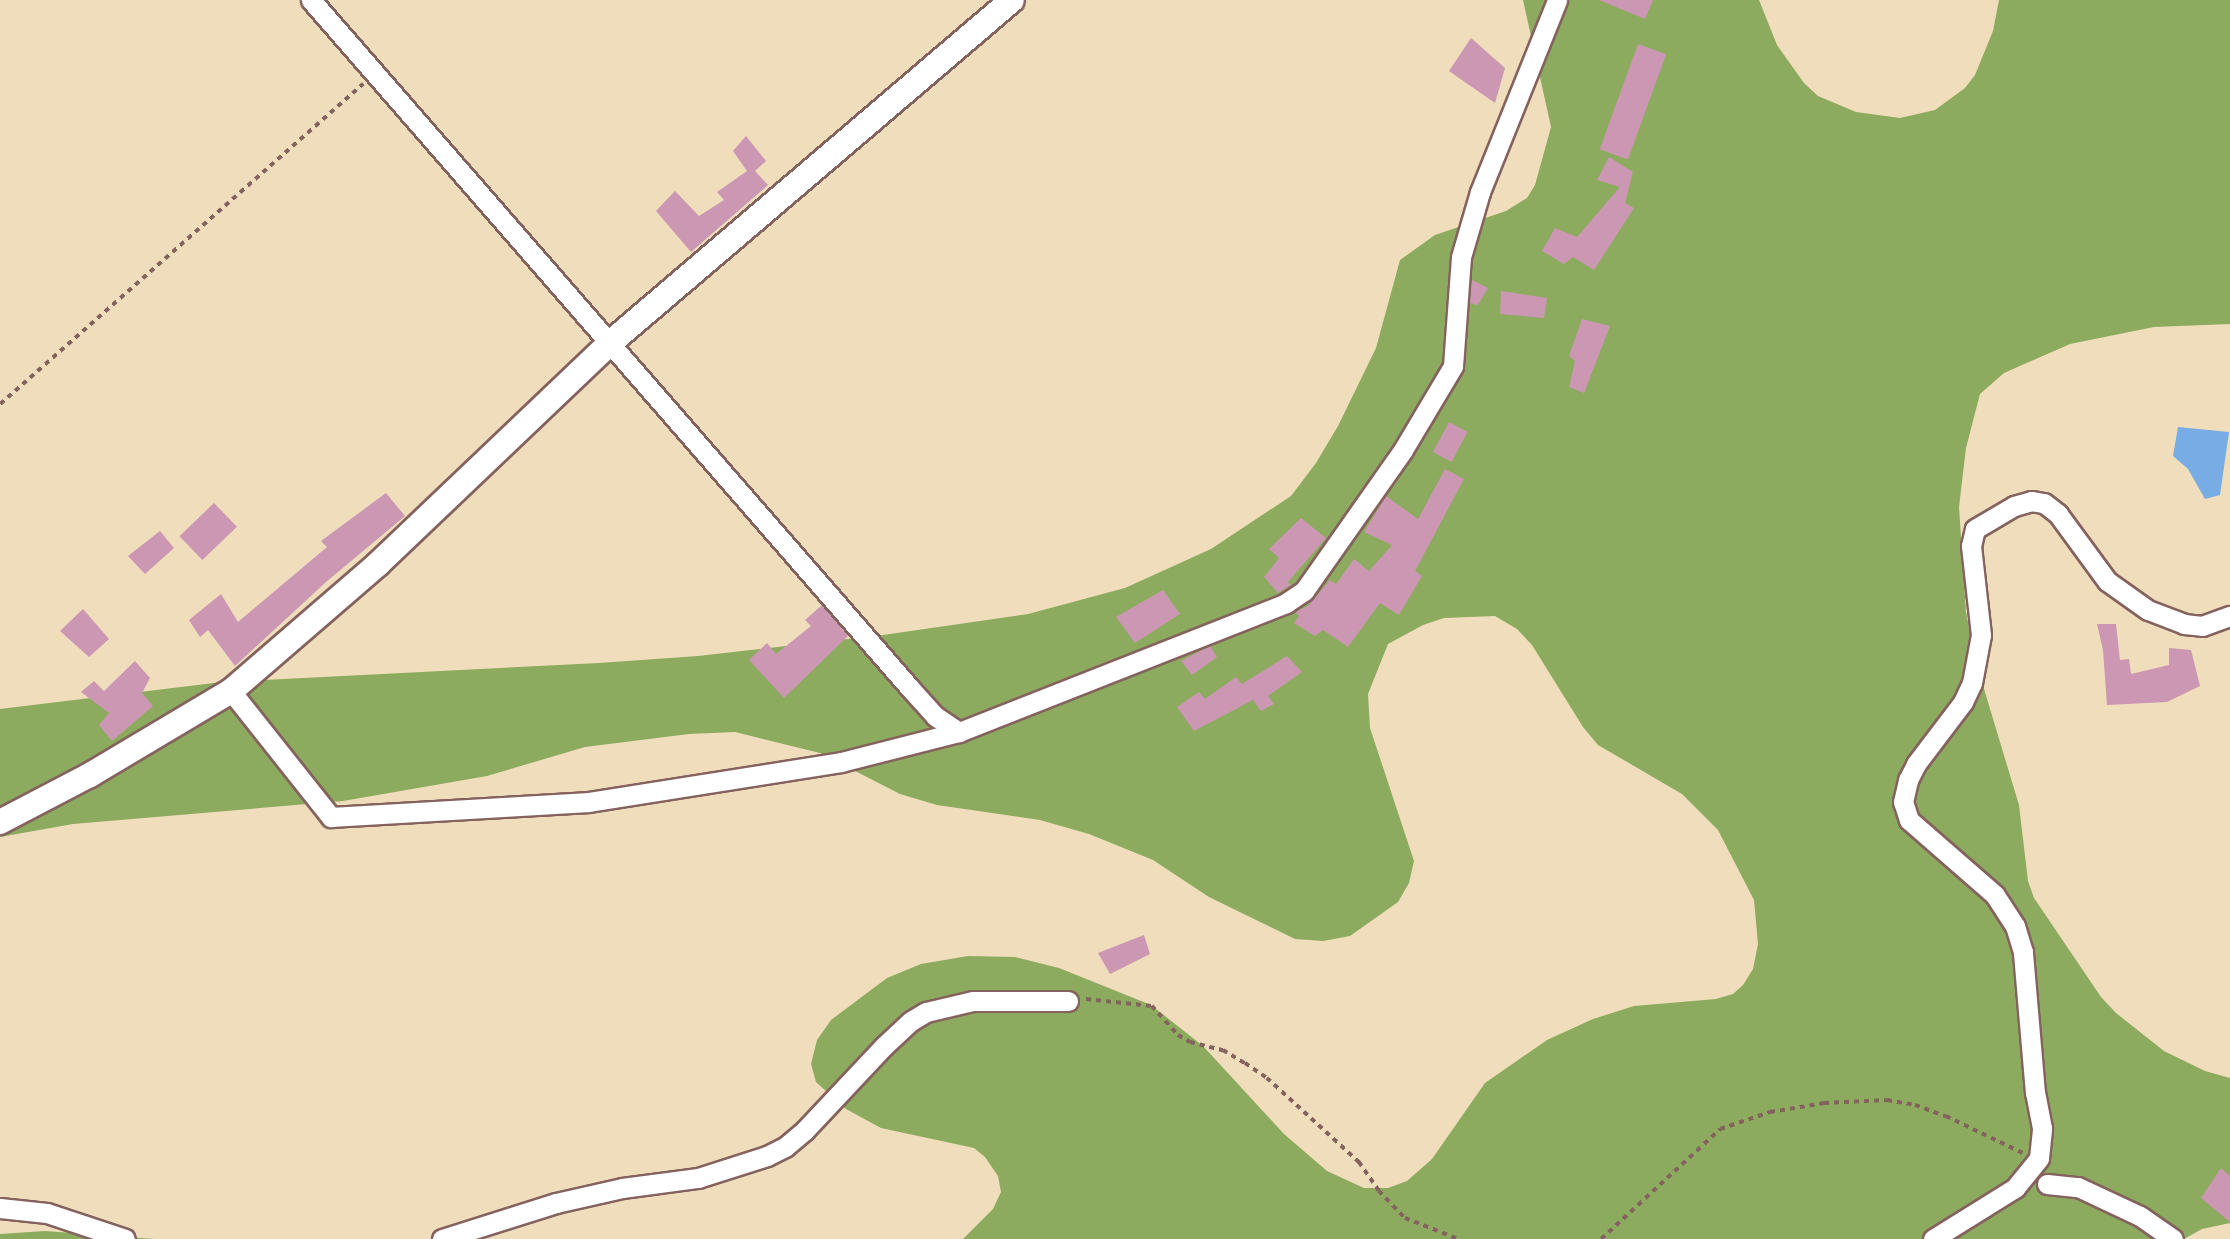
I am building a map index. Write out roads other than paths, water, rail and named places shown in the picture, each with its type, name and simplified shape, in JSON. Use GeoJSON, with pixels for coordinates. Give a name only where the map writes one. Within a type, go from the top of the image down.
{"type":"FeatureCollection","features":[{"type":"Feature","properties":{"kind":"street"},"geometry":{"type":"LineString","coordinates":[[311,0],[926,707],[959,732]]}},
{"type":"Feature","properties":{"kind":"street"},"geometry":{"type":"LineString","coordinates":[[0,821],[90,775],[231,691],[378,564],[610,342],[1012,0]]}},
{"type":"Feature","properties":{"kind":"street"},"geometry":{"type":"LineString","coordinates":[[231,691],[331,817],[589,802],[841,762],[959,732],[1286,603],[1304,591],[1403,450],[1453,366],[1461,257],[1472,218],[1557,0]]}},
{"type":"Feature","properties":{"kind":"street"},"geometry":{"type":"LineString","coordinates":[[1933,1239],[2015,1188],[2039,1158],[2042,1128],[2035,1093],[2023,953],[2015,926],[1994,895],[1909,820],[1903,802],[1908,780],[1916,764],[1963,702],[1972,683],[1981,635],[1971,547],[1975,529],[2014,506],[2031,501],[2044,503],[2059,514],[2107,582],[2148,610],[2184,624],[2203,626],[2230,616]]}},
{"type":"Feature","properties":{"kind":"street"},"geometry":{"type":"LineString","coordinates":[[442,1239],[556,1203],[622,1188],[698,1178],[744,1166],[767,1156],[785,1147],[805,1130],[884,1046],[911,1021],[926,1012],[973,1000],[1068,1001]]}},
{"type":"Feature","properties":{"kind":"street"},"geometry":{"type":"LineString","coordinates":[[2046,1184],[2078,1187],[2140,1216],[2173,1239]]}},
{"type":"Feature","properties":{"kind":"street"},"geometry":{"type":"LineString","coordinates":[[0,1208],[47,1213],[125,1239]]}},
{"type":"Feature","properties":{"kind":"water"},"geometry":{"type":"Polygon","coordinates":[[[2178,427],[2229,432],[2220,495],[2205,499],[2188,469],[2173,456],[2178,427]]]}}]}
